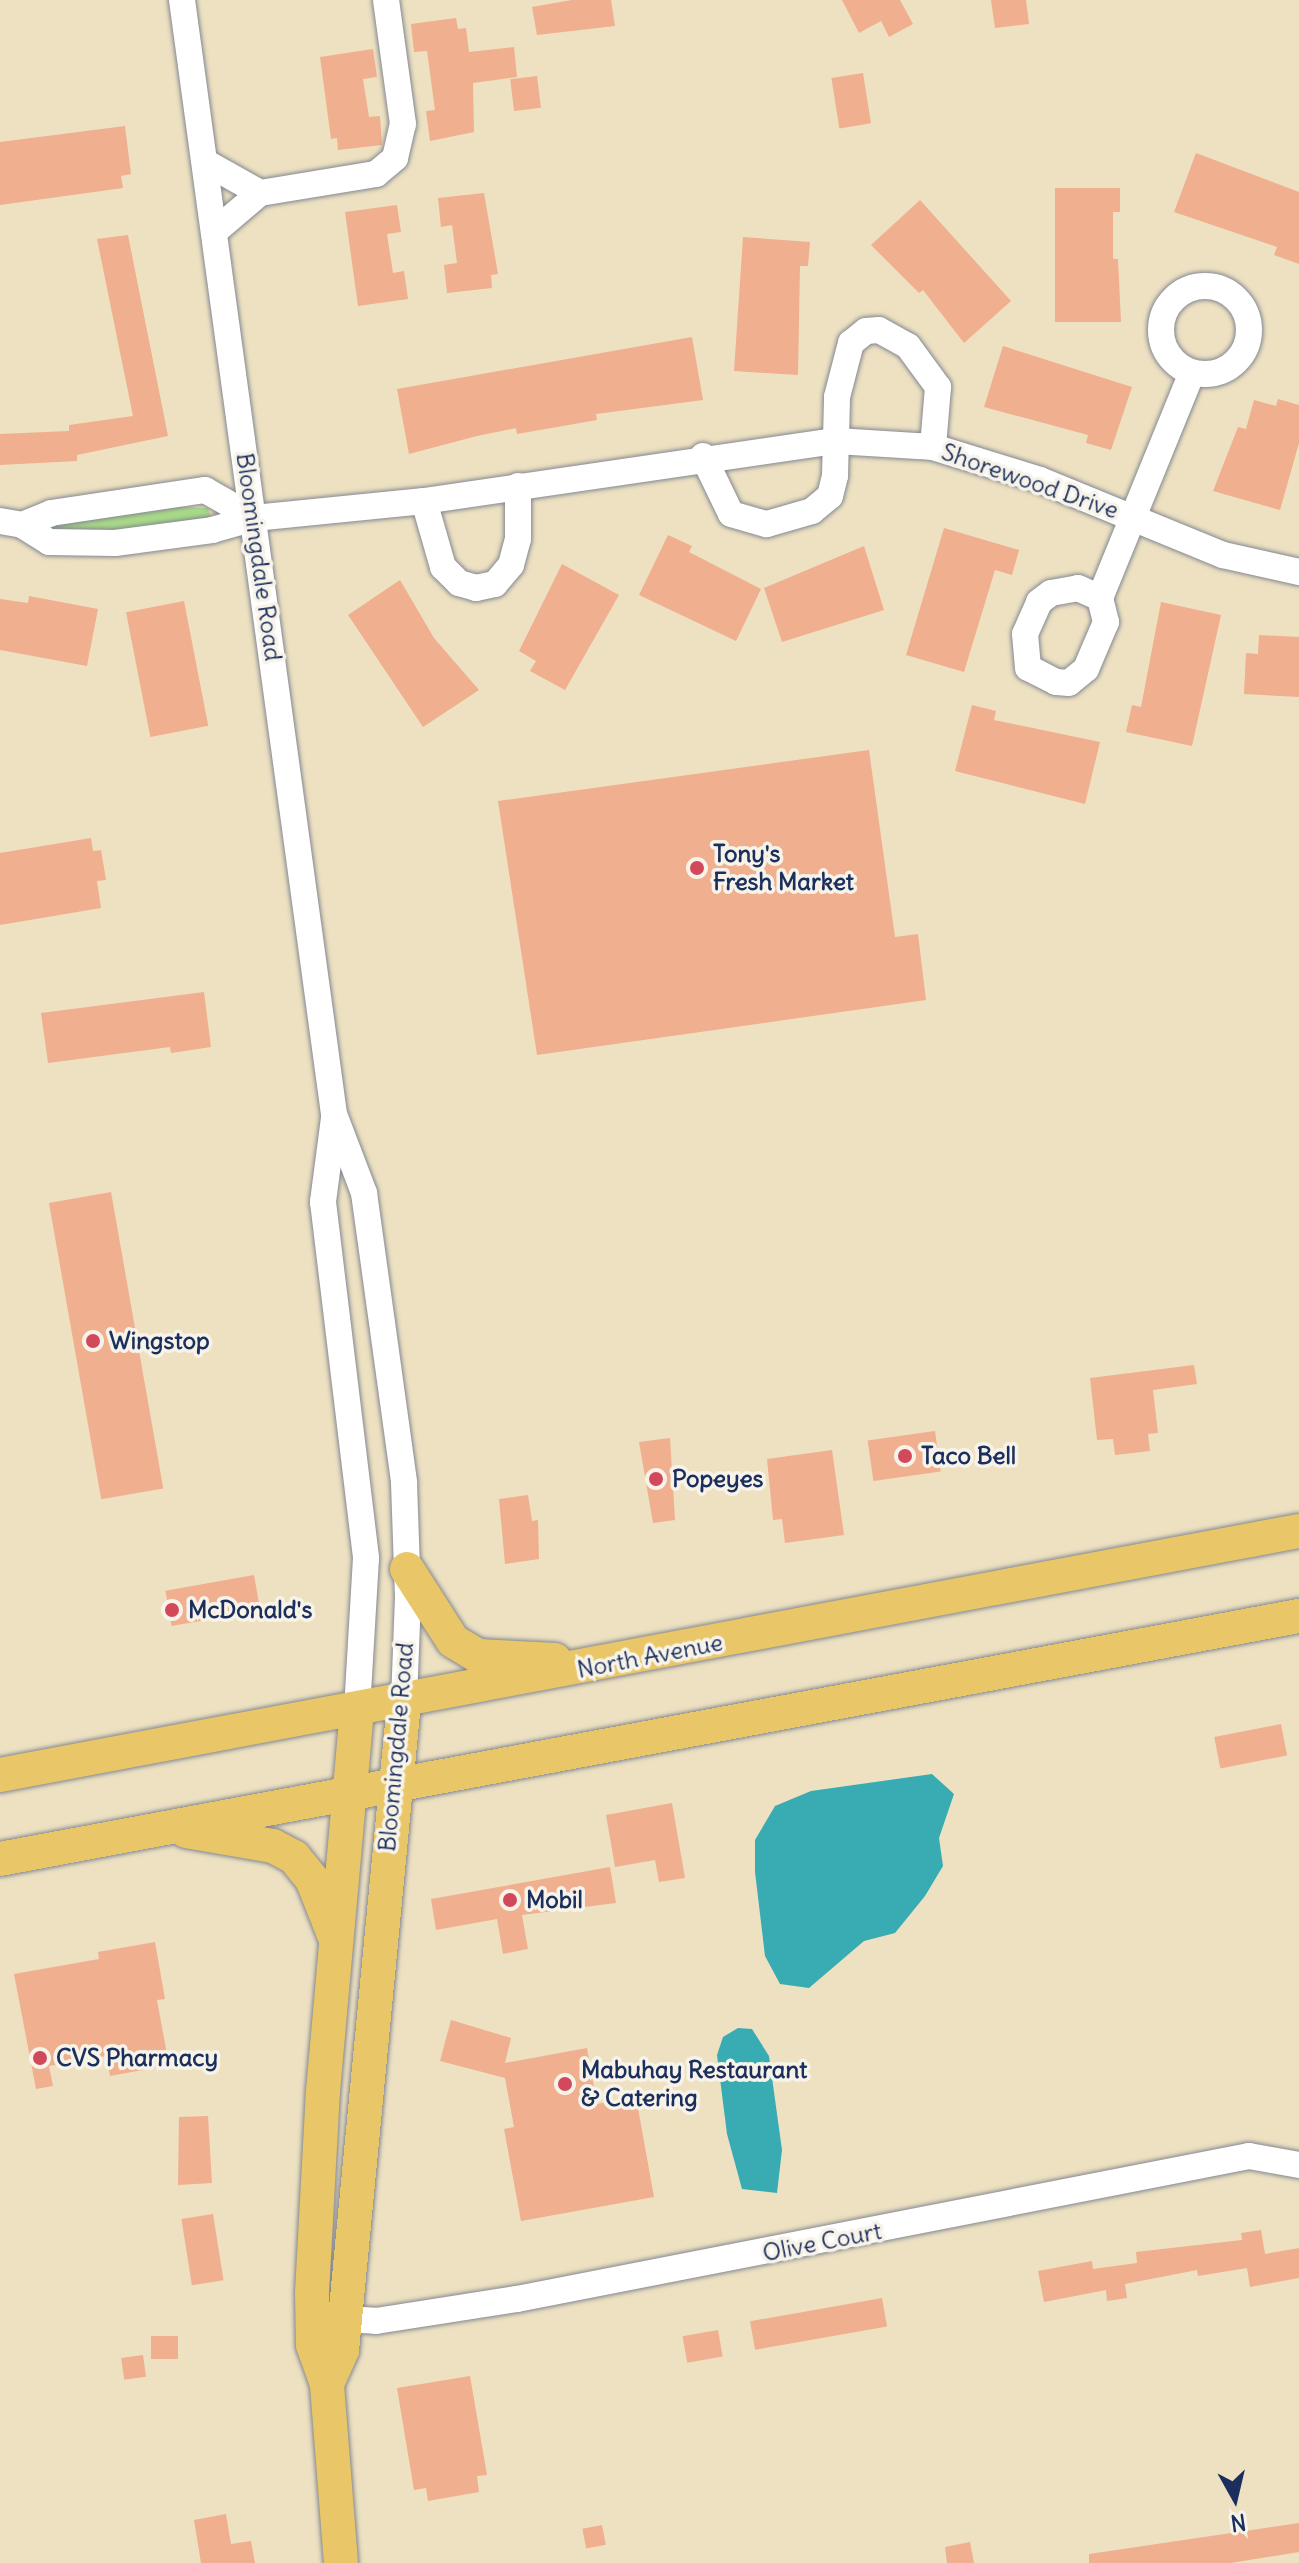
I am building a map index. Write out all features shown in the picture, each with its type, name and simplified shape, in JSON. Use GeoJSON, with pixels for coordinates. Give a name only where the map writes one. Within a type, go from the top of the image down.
{"type":"FeatureCollection","features":[{"type":"Feature","properties":{"kind":"main road","name":"North Avenue"},"geometry":{"type":"LineString","coordinates":[[0,1775],[404,1703],[1299,1531]]}},
{"type":"Feature","properties":{"kind":"main road"},"geometry":{"type":"LineString","coordinates":[[407,1569],[447,1635],[478,1656],[528,1661],[636,1659]]}},
{"type":"Feature","properties":{"kind":"main road"},"geometry":{"type":"LineString","coordinates":[[0,1859],[1299,1616]]}},
{"type":"Feature","properties":{"kind":"main road","name":"Bloomingdale Road"},"geometry":{"type":"LineString","coordinates":[[327,2384],[342,2350],[404,1703]]}},
{"type":"Feature","properties":{"kind":"main road","name":"Bloomingdale Road"},"geometry":{"type":"LineString","coordinates":[[341,2563],[327,2384],[313,2345],[312,2293],[357,1711]]}},
{"type":"Feature","properties":{"kind":"main road"},"geometry":{"type":"LineString","coordinates":[[170,1827],[273,1846],[294,1857],[312,1879],[337,1941]]}},
{"type":"Feature","properties":{"kind":"street","name":"Bloomingdale Road"},"geometry":{"type":"LineString","coordinates":[[182,0],[334,1114],[364,1193],[404,1483],[407,1569],[404,1703]]}},
{"type":"Feature","properties":{"kind":"street"},"geometry":{"type":"LineString","coordinates":[[214,232],[260,193],[376,174],[395,158],[403,124],[386,0]]}},
{"type":"Feature","properties":{"kind":"street"},"geometry":{"type":"LineString","coordinates":[[205,162],[260,193]]}},
{"type":"Feature","properties":{"kind":"street"},"geometry":{"type":"LineString","coordinates":[[703,456],[731,514],[767,524],[812,511],[830,496],[837,397],[851,343],[866,331],[879,330],[908,346],[938,387],[933,447]]}},
{"type":"Feature","properties":{"kind":"street"},"geometry":{"type":"LineString","coordinates":[[1100,598],[1137,518],[1192,373]]}},
{"type":"Feature","properties":{"kind":"street","name":"Shorewood Drive"},"geometry":{"type":"LineString","coordinates":[[11,523],[49,542],[79,546],[212,530],[254,518],[424,501],[703,456],[836,441],[933,447],[1040,480],[1223,555],[1299,572]]}},
{"type":"Feature","properties":{"kind":"street"},"geometry":{"type":"LineString","coordinates":[[424,501],[442,564],[459,583],[476,588],[495,584],[511,565],[518,539],[518,486]]}},
{"type":"Feature","properties":{"kind":"street","name":"Shorewood Drive"},"geometry":{"type":"LineString","coordinates":[[11,523],[51,513],[205,490],[254,518]]}},
{"type":"Feature","properties":{"kind":"street","name":"Bloomingdale Road"},"geometry":{"type":"LineString","coordinates":[[334,1114],[323,1202],[363,1517],[366,1595],[357,1711]]}},
{"type":"Feature","properties":{"kind":"street","name":"Olive Court"},"geometry":{"type":"LineString","coordinates":[[343,2319],[376,2321],[530,2297],[1249,2156],[1299,2165]]}},
{"type":"Feature","properties":{"kind":"green space"},"geometry":{"type":"Polygon","coordinates":[[[180,507],[208,508],[211,518],[83,535],[46,531],[46,524],[180,507]]]}},
{"type":"Feature","properties":{"kind":"water"},"geometry":{"type":"Polygon","coordinates":[[[932,1774],[954,1794],[939,1838],[943,1866],[925,1896],[895,1933],[864,1941],[809,1988],[780,1984],[765,1956],[755,1872],[755,1840],[775,1806],[811,1791],[932,1774]]]}},
{"type":"Feature","properties":{"kind":"water"},"geometry":{"type":"Polygon","coordinates":[[[738,2028],[752,2029],[769,2056],[782,2150],[777,2193],[742,2189],[727,2134],[717,2055],[723,2037],[738,2028]]]}},
{"type":"Feature","properties":{"kind":"building"},"geometry":{"type":"Polygon","coordinates":[[[572,0],[611,0],[615,26],[537,35],[532,7],[572,0]]]}},
{"type":"Feature","properties":{"kind":"building"},"geometry":{"type":"Polygon","coordinates":[[[842,0],[900,0],[913,24],[889,37],[881,21],[859,33],[842,0]]]}},
{"type":"Feature","properties":{"kind":"building"},"geometry":{"type":"Polygon","coordinates":[[[991,0],[1026,0],[1029,24],[995,28],[991,0]]]}},
{"type":"Feature","properties":{"kind":"building"},"geometry":{"type":"Polygon","coordinates":[[[456,18],[458,29],[466,28],[469,52],[514,47],[517,77],[473,83],[474,132],[430,141],[426,111],[435,110],[427,51],[414,52],[411,24],[456,18]]]}},
{"type":"Feature","properties":{"kind":"building"},"geometry":{"type":"Polygon","coordinates":[[[373,49],[377,77],[363,79],[369,117],[380,116],[382,145],[338,150],[337,138],[331,139],[320,57],[373,49]]]}},
{"type":"Feature","properties":{"kind":"building"},"geometry":{"type":"Polygon","coordinates":[[[863,73],[871,123],[839,128],[831,78],[863,73]]]}},
{"type":"Feature","properties":{"kind":"building"},"geometry":{"type":"Polygon","coordinates":[[[537,76],[541,108],[514,111],[510,79],[537,76]]]}},
{"type":"Feature","properties":{"kind":"building"},"geometry":{"type":"Polygon","coordinates":[[[125,126],[131,174],[121,176],[123,188],[0,205],[0,142],[125,126]]]}},
{"type":"Feature","properties":{"kind":"building"},"geometry":{"type":"Polygon","coordinates":[[[1196,153],[1299,192],[1299,264],[1274,255],[1277,247],[1174,212],[1196,153]]]}},
{"type":"Feature","properties":{"kind":"building"},"geometry":{"type":"Polygon","coordinates":[[[1055,188],[1120,188],[1120,212],[1113,212],[1113,259],[1118,259],[1121,322],[1055,322],[1055,188]]]}},
{"type":"Feature","properties":{"kind":"building"},"geometry":{"type":"Polygon","coordinates":[[[484,193],[498,274],[491,275],[492,288],[447,293],[444,265],[457,263],[452,225],[441,227],[438,198],[484,193]]]}},
{"type":"Feature","properties":{"kind":"building"},"geometry":{"type":"Polygon","coordinates":[[[920,200],[1011,301],[964,343],[923,290],[919,293],[871,245],[920,200]]]}},
{"type":"Feature","properties":{"kind":"building"},"geometry":{"type":"Polygon","coordinates":[[[397,205],[401,232],[387,234],[393,273],[404,271],[408,299],[358,306],[345,212],[397,205]]]}},
{"type":"Feature","properties":{"kind":"building"},"geometry":{"type":"Polygon","coordinates":[[[128,235],[168,436],[77,455],[77,461],[0,465],[0,434],[69,431],[69,425],[133,416],[97,239],[128,235]]]}},
{"type":"Feature","properties":{"kind":"building"},"geometry":{"type":"Polygon","coordinates":[[[743,237],[810,242],[808,266],[800,266],[798,375],[734,371],[743,237]]]}},
{"type":"Feature","properties":{"kind":"building"},"geometry":{"type":"Polygon","coordinates":[[[692,337],[703,400],[596,414],[597,420],[517,434],[516,428],[409,454],[397,389],[692,337]]]}},
{"type":"Feature","properties":{"kind":"building"},"geometry":{"type":"Polygon","coordinates":[[[1003,346],[1132,387],[1111,450],[1086,443],[1088,435],[984,407],[1003,346]]]}},
{"type":"Feature","properties":{"kind":"building"},"geometry":{"type":"Polygon","coordinates":[[[1278,399],[1299,405],[1299,443],[1280,510],[1213,491],[1238,427],[1246,429],[1254,400],[1276,406],[1278,399]]]}},
{"type":"Feature","properties":{"kind":"building"},"geometry":{"type":"Polygon","coordinates":[[[944,528],[1019,550],[1012,575],[995,570],[964,672],[906,655],[944,528]]]}},
{"type":"Feature","properties":{"kind":"building"},"geometry":{"type":"Polygon","coordinates":[[[668,535],[692,546],[689,552],[761,589],[736,641],[639,595],[668,535]]]}},
{"type":"Feature","properties":{"kind":"building"},"geometry":{"type":"Polygon","coordinates":[[[864,546],[884,610],[782,642],[764,588],[864,546]]]}},
{"type":"Feature","properties":{"kind":"building"},"geometry":{"type":"Polygon","coordinates":[[[562,564],[619,595],[565,690],[530,671],[536,661],[519,651],[562,564]]]}},
{"type":"Feature","properties":{"kind":"building"},"geometry":{"type":"Polygon","coordinates":[[[400,580],[434,638],[479,690],[423,727],[348,615],[400,580]]]}},
{"type":"Feature","properties":{"kind":"building"},"geometry":{"type":"Polygon","coordinates":[[[29,596],[98,609],[87,666],[0,650],[0,599],[28,603],[29,596]]]}},
{"type":"Feature","properties":{"kind":"building"},"geometry":{"type":"Polygon","coordinates":[[[184,601],[208,726],[150,737],[126,612],[184,601]]]}},
{"type":"Feature","properties":{"kind":"building"},"geometry":{"type":"Polygon","coordinates":[[[1161,602],[1221,615],[1192,746],[1126,732],[1132,705],[1141,707],[1161,602]]]}},
{"type":"Feature","properties":{"kind":"building"},"geometry":{"type":"Polygon","coordinates":[[[1259,635],[1299,637],[1299,697],[1244,694],[1246,653],[1258,654],[1259,635]]]}},
{"type":"Feature","properties":{"kind":"building"},"geometry":{"type":"Polygon","coordinates":[[[972,705],[996,711],[994,720],[1100,742],[1085,804],[955,771],[972,705]]]}},
{"type":"Feature","properties":{"kind":"building","name":"Tony's Fresh Market"},"geometry":{"type":"Polygon","coordinates":[[[869,750],[895,937],[918,934],[926,1000],[537,1055],[498,801],[869,750]]]}},
{"type":"Feature","properties":{"kind":"building"},"geometry":{"type":"Polygon","coordinates":[[[91,838],[93,851],[101,850],[106,880],[97,881],[101,908],[0,925],[0,853],[91,838]]]}},
{"type":"Feature","properties":{"kind":"building"},"geometry":{"type":"Polygon","coordinates":[[[204,992],[211,1047],[171,1053],[170,1047],[48,1063],[41,1013],[204,992]]]}},
{"type":"Feature","properties":{"kind":"building"},"geometry":{"type":"Polygon","coordinates":[[[111,1192],[163,1488],[101,1499],[49,1203],[111,1192]]]}},
{"type":"Feature","properties":{"kind":"building"},"geometry":{"type":"Polygon","coordinates":[[[1194,1365],[1197,1384],[1153,1390],[1158,1433],[1148,1434],[1150,1451],[1115,1455],[1113,1439],[1097,1440],[1090,1378],[1194,1365]]]}},
{"type":"Feature","properties":{"kind":"building","name":"Taco Bell"},"geometry":{"type":"Polygon","coordinates":[[[935,1431],[941,1472],[873,1481],[868,1440],[935,1431]]]}},
{"type":"Feature","properties":{"kind":"building"},"geometry":{"type":"Polygon","coordinates":[[[670,1438],[675,1520],[653,1523],[639,1442],[670,1438]]]}},
{"type":"Feature","properties":{"kind":"building"},"geometry":{"type":"Polygon","coordinates":[[[832,1450],[844,1535],[785,1543],[782,1519],[773,1520],[767,1459],[832,1450]]]}},
{"type":"Feature","properties":{"kind":"building"},"geometry":{"type":"Polygon","coordinates":[[[528,1495],[532,1521],[538,1520],[539,1559],[505,1564],[499,1499],[528,1495]]]}},
{"type":"Feature","properties":{"kind":"building"},"geometry":{"type":"Polygon","coordinates":[[[254,1575],[260,1610],[172,1626],[165,1591],[254,1575]]]}},
{"type":"Feature","properties":{"kind":"building"},"geometry":{"type":"Polygon","coordinates":[[[1281,1724],[1287,1755],[1220,1768],[1214,1737],[1281,1724]]]}},
{"type":"Feature","properties":{"kind":"building"},"geometry":{"type":"Polygon","coordinates":[[[672,1803],[685,1878],[659,1882],[655,1860],[615,1867],[606,1815],[672,1803]]]}},
{"type":"Feature","properties":{"kind":"building"},"geometry":{"type":"Polygon","coordinates":[[[610,1867],[616,1903],[522,1915],[528,1949],[503,1954],[497,1919],[436,1930],[431,1899],[610,1867]]]}},
{"type":"Feature","properties":{"kind":"building","name":"CVS Pharmacy"},"geometry":{"type":"Polygon","coordinates":[[[155,1942],[165,1999],[157,2000],[169,2065],[110,2076],[107,2056],[49,2066],[53,2086],[36,2089],[14,1974],[99,1959],[98,1952],[155,1942]]]}},
{"type":"Feature","properties":{"kind":"building"},"geometry":{"type":"Polygon","coordinates":[[[451,2020],[511,2038],[505,2063],[587,2048],[597,2104],[636,2097],[654,2197],[521,2221],[504,2129],[514,2127],[505,2078],[440,2061],[451,2020]]]}},
{"type":"Feature","properties":{"kind":"building"},"geometry":{"type":"Polygon","coordinates":[[[208,2116],[212,2183],[178,2185],[179,2117],[208,2116]]]}},
{"type":"Feature","properties":{"kind":"building"},"geometry":{"type":"Polygon","coordinates":[[[213,2214],[223,2280],[192,2285],[181,2219],[213,2214]]]}},
{"type":"Feature","properties":{"kind":"building"},"geometry":{"type":"Polygon","coordinates":[[[1261,2230],[1265,2254],[1299,2248],[1299,2278],[1250,2287],[1247,2268],[1198,2276],[1197,2270],[1125,2284],[1127,2298],[1107,2301],[1106,2290],[1044,2302],[1038,2271],[1092,2261],[1093,2269],[1137,2263],[1136,2252],[1242,2240],[1241,2233],[1261,2230]]]}},
{"type":"Feature","properties":{"kind":"building"},"geometry":{"type":"Polygon","coordinates":[[[882,2298],[887,2327],[755,2350],[750,2321],[882,2298]]]}},
{"type":"Feature","properties":{"kind":"building"},"geometry":{"type":"Polygon","coordinates":[[[718,2330],[723,2357],[687,2363],[683,2336],[718,2330]]]}},
{"type":"Feature","properties":{"kind":"building"},"geometry":{"type":"Polygon","coordinates":[[[151,2336],[178,2336],[178,2359],[151,2359],[151,2336]]]}},
{"type":"Feature","properties":{"kind":"building"},"geometry":{"type":"Polygon","coordinates":[[[143,2355],[146,2377],[124,2380],[121,2358],[143,2355]]]}},
{"type":"Feature","properties":{"kind":"building"},"geometry":{"type":"Polygon","coordinates":[[[470,2376],[487,2475],[477,2476],[479,2492],[428,2501],[426,2488],[414,2490],[397,2388],[470,2376]]]}},
{"type":"Feature","properties":{"kind":"building"},"geometry":{"type":"Polygon","coordinates":[[[226,2514],[231,2544],[251,2541],[255,2563],[201,2563],[194,2520],[226,2514]]]}},
{"type":"Feature","properties":{"kind":"building"},"geometry":{"type":"Polygon","coordinates":[[[1299,2523],[1299,2552],[1231,2563],[1089,2563],[1089,2554],[1299,2523]]]}},
{"type":"Feature","properties":{"kind":"building"},"geometry":{"type":"Polygon","coordinates":[[[602,2525],[606,2545],[586,2548],[582,2529],[602,2525]]]}},
{"type":"Feature","properties":{"kind":"building"},"geometry":{"type":"Polygon","coordinates":[[[970,2542],[974,2563],[947,2563],[945,2547],[970,2542]]]}},
{"type":"Feature","properties":{"kind":"place","name":"Tony's Fresh Market"},"geometry":{"type":"Point","coordinates":[697,868]}},
{"type":"Feature","properties":{"kind":"place","name":"Wingstop"},"geometry":{"type":"Point","coordinates":[93,1341]}},
{"type":"Feature","properties":{"kind":"place","name":"Taco Bell"},"geometry":{"type":"Point","coordinates":[905,1456]}},
{"type":"Feature","properties":{"kind":"place","name":"Popeyes"},"geometry":{"type":"Point","coordinates":[656,1479]}},
{"type":"Feature","properties":{"kind":"place","name":"McDonald's"},"geometry":{"type":"Point","coordinates":[172,1610]}},
{"type":"Feature","properties":{"kind":"place","name":"Mobil"},"geometry":{"type":"Point","coordinates":[510,1900]}},
{"type":"Feature","properties":{"kind":"place","name":"CVS Pharmacy"},"geometry":{"type":"Point","coordinates":[40,2058]}},
{"type":"Feature","properties":{"kind":"place","name":"Mabuhay Restaurant & Catering"},"geometry":{"type":"Point","coordinates":[565,2084]}}]}
